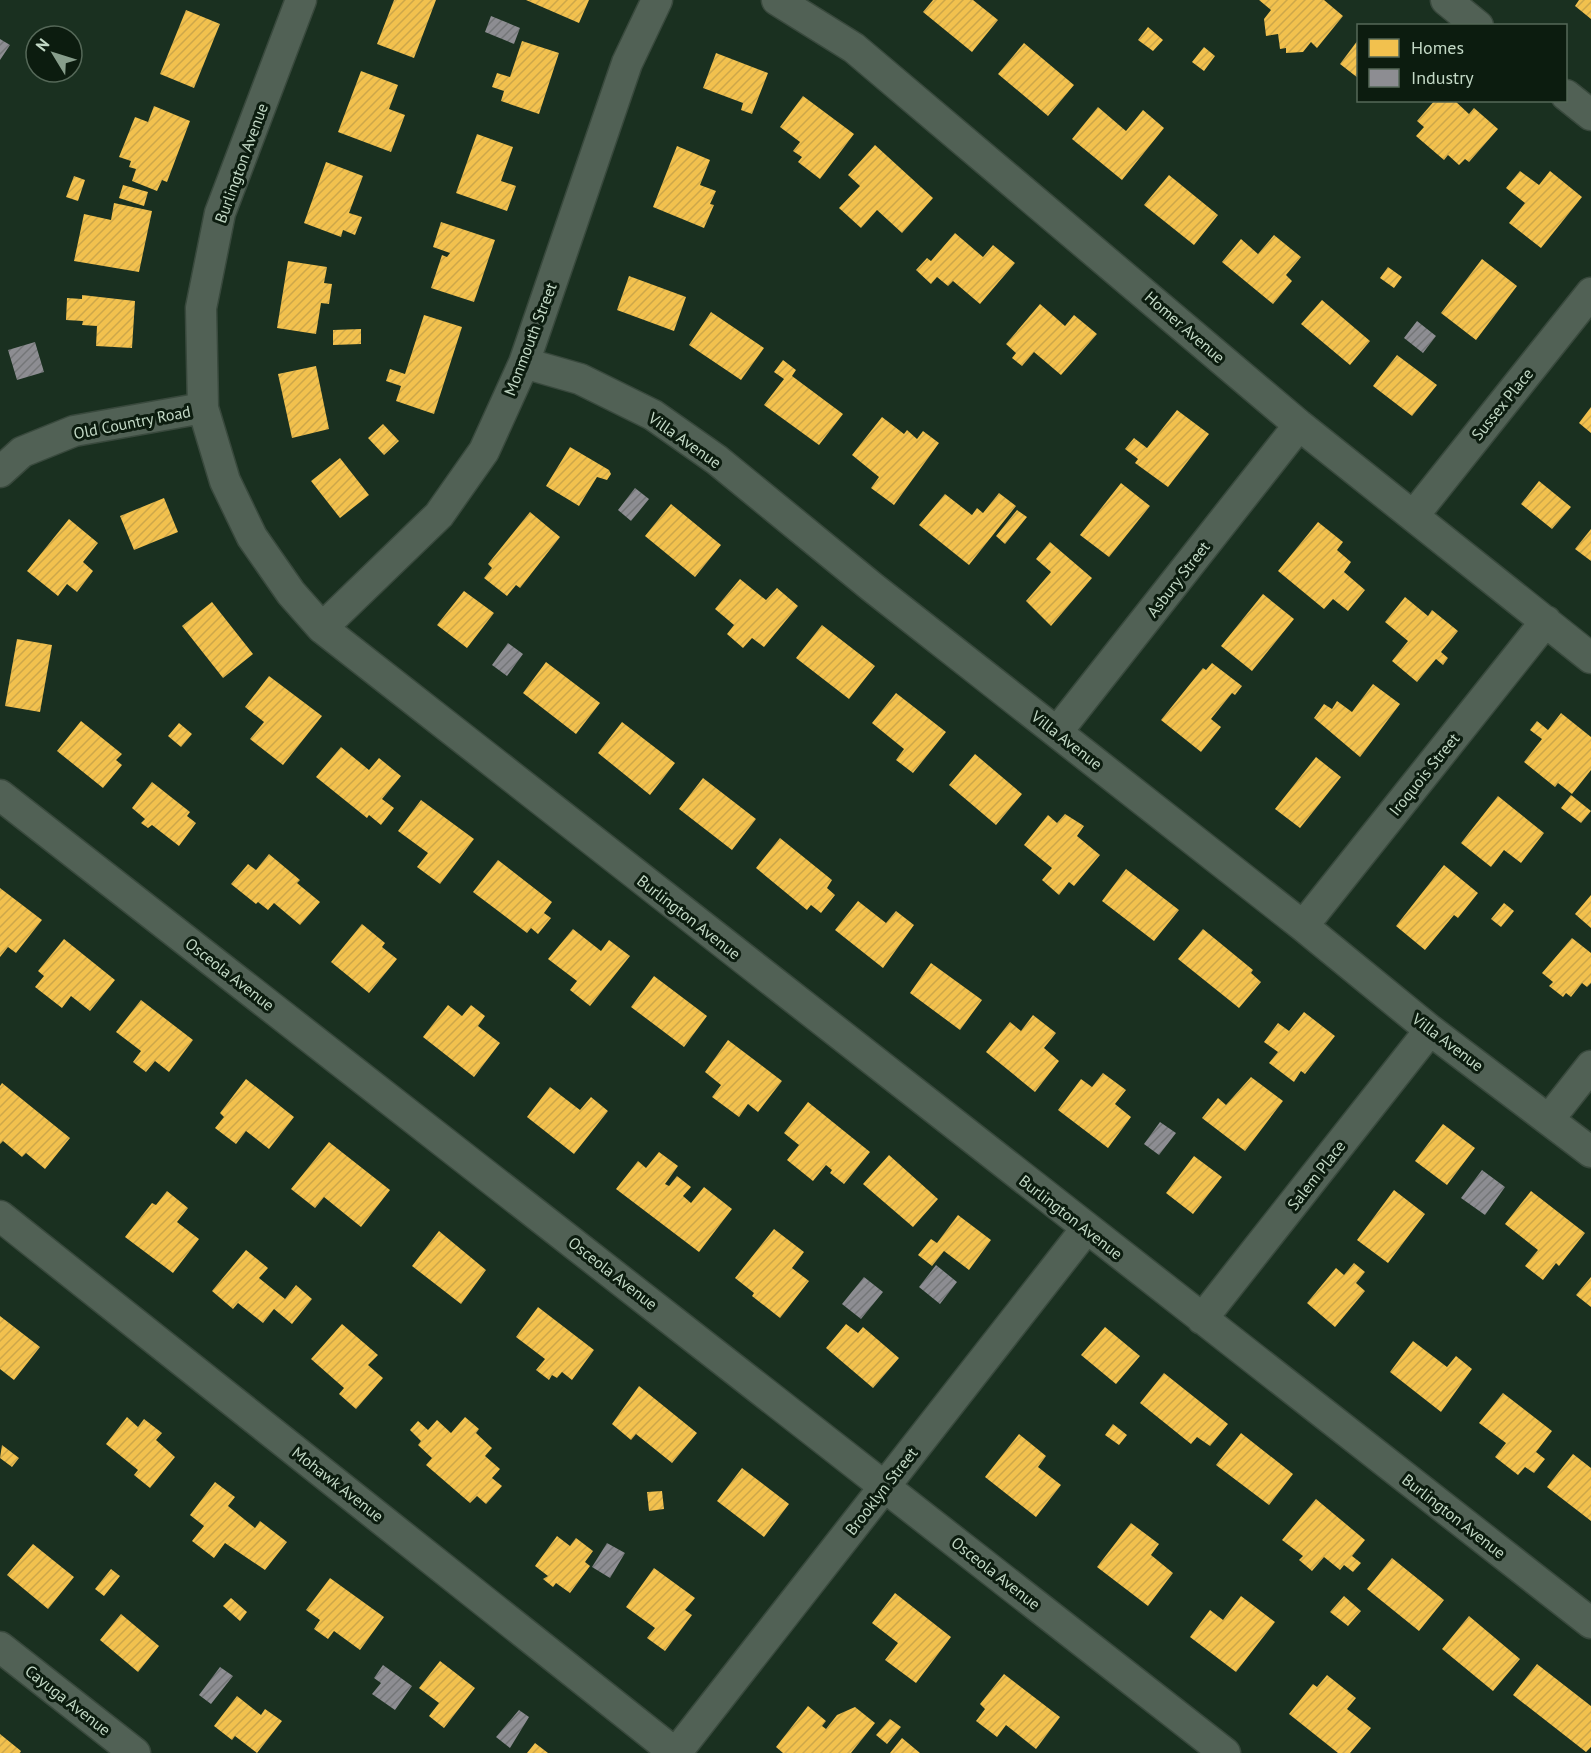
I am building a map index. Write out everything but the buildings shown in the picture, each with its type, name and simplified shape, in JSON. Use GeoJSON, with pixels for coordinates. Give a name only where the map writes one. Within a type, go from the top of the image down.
{"type":"FeatureCollection","features":[{"type":"Feature","properties":{"kind":"street","name":"Burlington Avenue"},"geometry":{"type":"LineString","coordinates":[[301,0],[220,213],[201,308],[203,408],[225,481],[252,537],[291,593],[322,628],[1591,1623]]}},
{"type":"Feature","properties":{"kind":"street","name":"Monmouth Street"},"geometry":{"type":"LineString","coordinates":[[322,628],[439,515],[484,451],[524,363],[627,63],[657,0]]}},
{"type":"Feature","properties":{"kind":"street","name":"Homer Avenue"},"geometry":{"type":"LineString","coordinates":[[777,0],[854,48],[1299,425],[1591,658]]}},
{"type":"Feature","properties":{"kind":"street"},"geometry":{"type":"LineString","coordinates":[[1446,0],[1476,24]]}},
{"type":"Feature","properties":{"kind":"street"},"geometry":{"type":"LineString","coordinates":[[1567,96],[1591,115]]}},
{"type":"Feature","properties":{"kind":"street","name":"Sussex Place"},"geometry":{"type":"LineString","coordinates":[[1414,515],[1591,293]]}},
{"type":"Feature","properties":{"kind":"street","name":"Villa Avenue"},"geometry":{"type":"LineString","coordinates":[[524,363],[580,379],[662,422],[717,460],[872,587],[1303,926],[1430,1030],[1550,1118],[1591,1152]]}},
{"type":"Feature","properties":{"kind":"street","name":"Old Country Road"},"geometry":{"type":"LineString","coordinates":[[0,472],[22,452],[74,431],[203,408]]}},
{"type":"Feature","properties":{"kind":"street","name":"Asbury Street"},"geometry":{"type":"LineString","coordinates":[[1057,732],[1299,425]]}},
{"type":"Feature","properties":{"kind":"street","name":"Iroquois Street"},"geometry":{"type":"LineString","coordinates":[[1303,926],[1546,621]]}},
{"type":"Feature","properties":{"kind":"street","name":"Osceola Avenue"},"geometry":{"type":"LineString","coordinates":[[0,795],[1225,1753]]}},
{"type":"Feature","properties":{"kind":"street","name":"Salem Place"},"geometry":{"type":"LineString","coordinates":[[1202,1319],[1430,1030]]}},
{"type":"Feature","properties":{"kind":"street"},"geometry":{"type":"LineString","coordinates":[[1550,1118],[1591,1066]]}},
{"type":"Feature","properties":{"kind":"street","name":"Mohawk Avenue"},"geometry":{"type":"LineString","coordinates":[[0,1216],[676,1753]]}},
{"type":"Feature","properties":{"kind":"street","name":"Brooklyn Street"},"geometry":{"type":"LineString","coordinates":[[676,1753],[1086,1229]]}},
{"type":"Feature","properties":{"kind":"street","name":"Cayuga Avenue"},"geometry":{"type":"LineString","coordinates":[[0,1647],[135,1753]]}}]}
